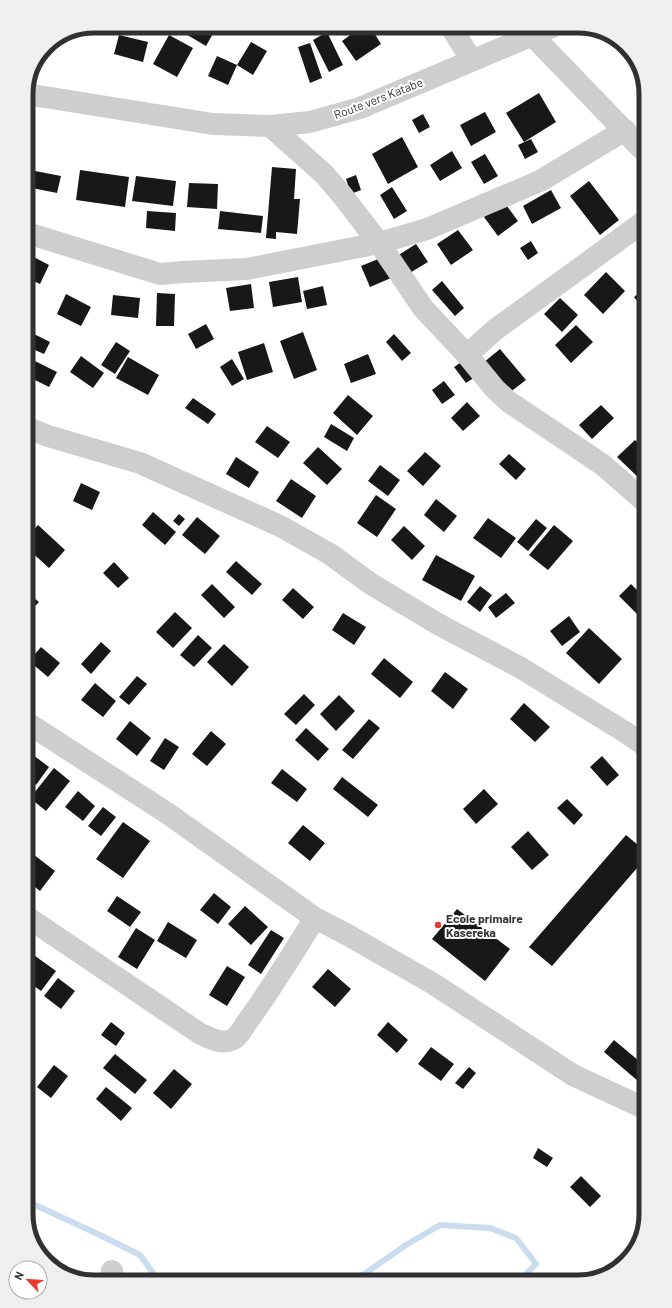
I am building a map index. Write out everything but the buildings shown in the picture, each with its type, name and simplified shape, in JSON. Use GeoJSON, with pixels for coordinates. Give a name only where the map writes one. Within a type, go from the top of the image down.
{"type":"FeatureCollection","features":[{"type":"Feature","properties":{"kind":"street"},"geometry":{"type":"LineString","coordinates":[[455,33],[472,61]]}},
{"type":"Feature","properties":{"kind":"street","name":"Route vers Katabe"},"geometry":{"type":"LineString","coordinates":[[33,95],[213,124],[270,126],[310,122],[360,108],[539,33]]}},
{"type":"Feature","properties":{"kind":"street"},"geometry":{"type":"LineString","coordinates":[[533,36],[639,146]]}},
{"type":"Feature","properties":{"kind":"street"},"geometry":{"type":"LineString","coordinates":[[270,126],[324,174],[379,243],[423,308],[495,389],[509,402],[603,465],[639,496]]}},
{"type":"Feature","properties":{"kind":"street"},"geometry":{"type":"LineString","coordinates":[[33,235],[160,274],[247,269],[379,243],[427,229],[540,181],[625,130]]}},
{"type":"Feature","properties":{"kind":"street"},"geometry":{"type":"LineString","coordinates":[[466,355],[503,324],[639,225]]}},
{"type":"Feature","properties":{"kind":"street"},"geometry":{"type":"LineString","coordinates":[[33,430],[48,436],[140,463],[280,526],[330,554],[371,584],[424,616],[521,668],[639,742]]}},
{"type":"Feature","properties":{"kind":"street"},"geometry":{"type":"LineString","coordinates":[[33,727],[166,813],[315,918],[432,983],[573,1075],[639,1106]]}},
{"type":"Feature","properties":{"kind":"street"},"geometry":{"type":"LineString","coordinates":[[33,920],[199,1033],[211,1038],[231,1041],[236,1037],[257,1008],[315,918]]}},
{"type":"Feature","properties":{"kind":"waterway"},"geometry":{"type":"LineString","coordinates":[[33,1204],[140,1255],[155,1275]]}},
{"type":"Feature","properties":{"kind":"waterway"},"geometry":{"type":"LineString","coordinates":[[363,1275],[406,1245],[440,1225],[490,1228],[516,1238],[536,1264],[525,1275]]}},
{"type":"Feature","properties":{"kind":"place","name":"Ecole primaire Kasereka"},"geometry":{"type":"Point","coordinates":[438,925]}}]}
